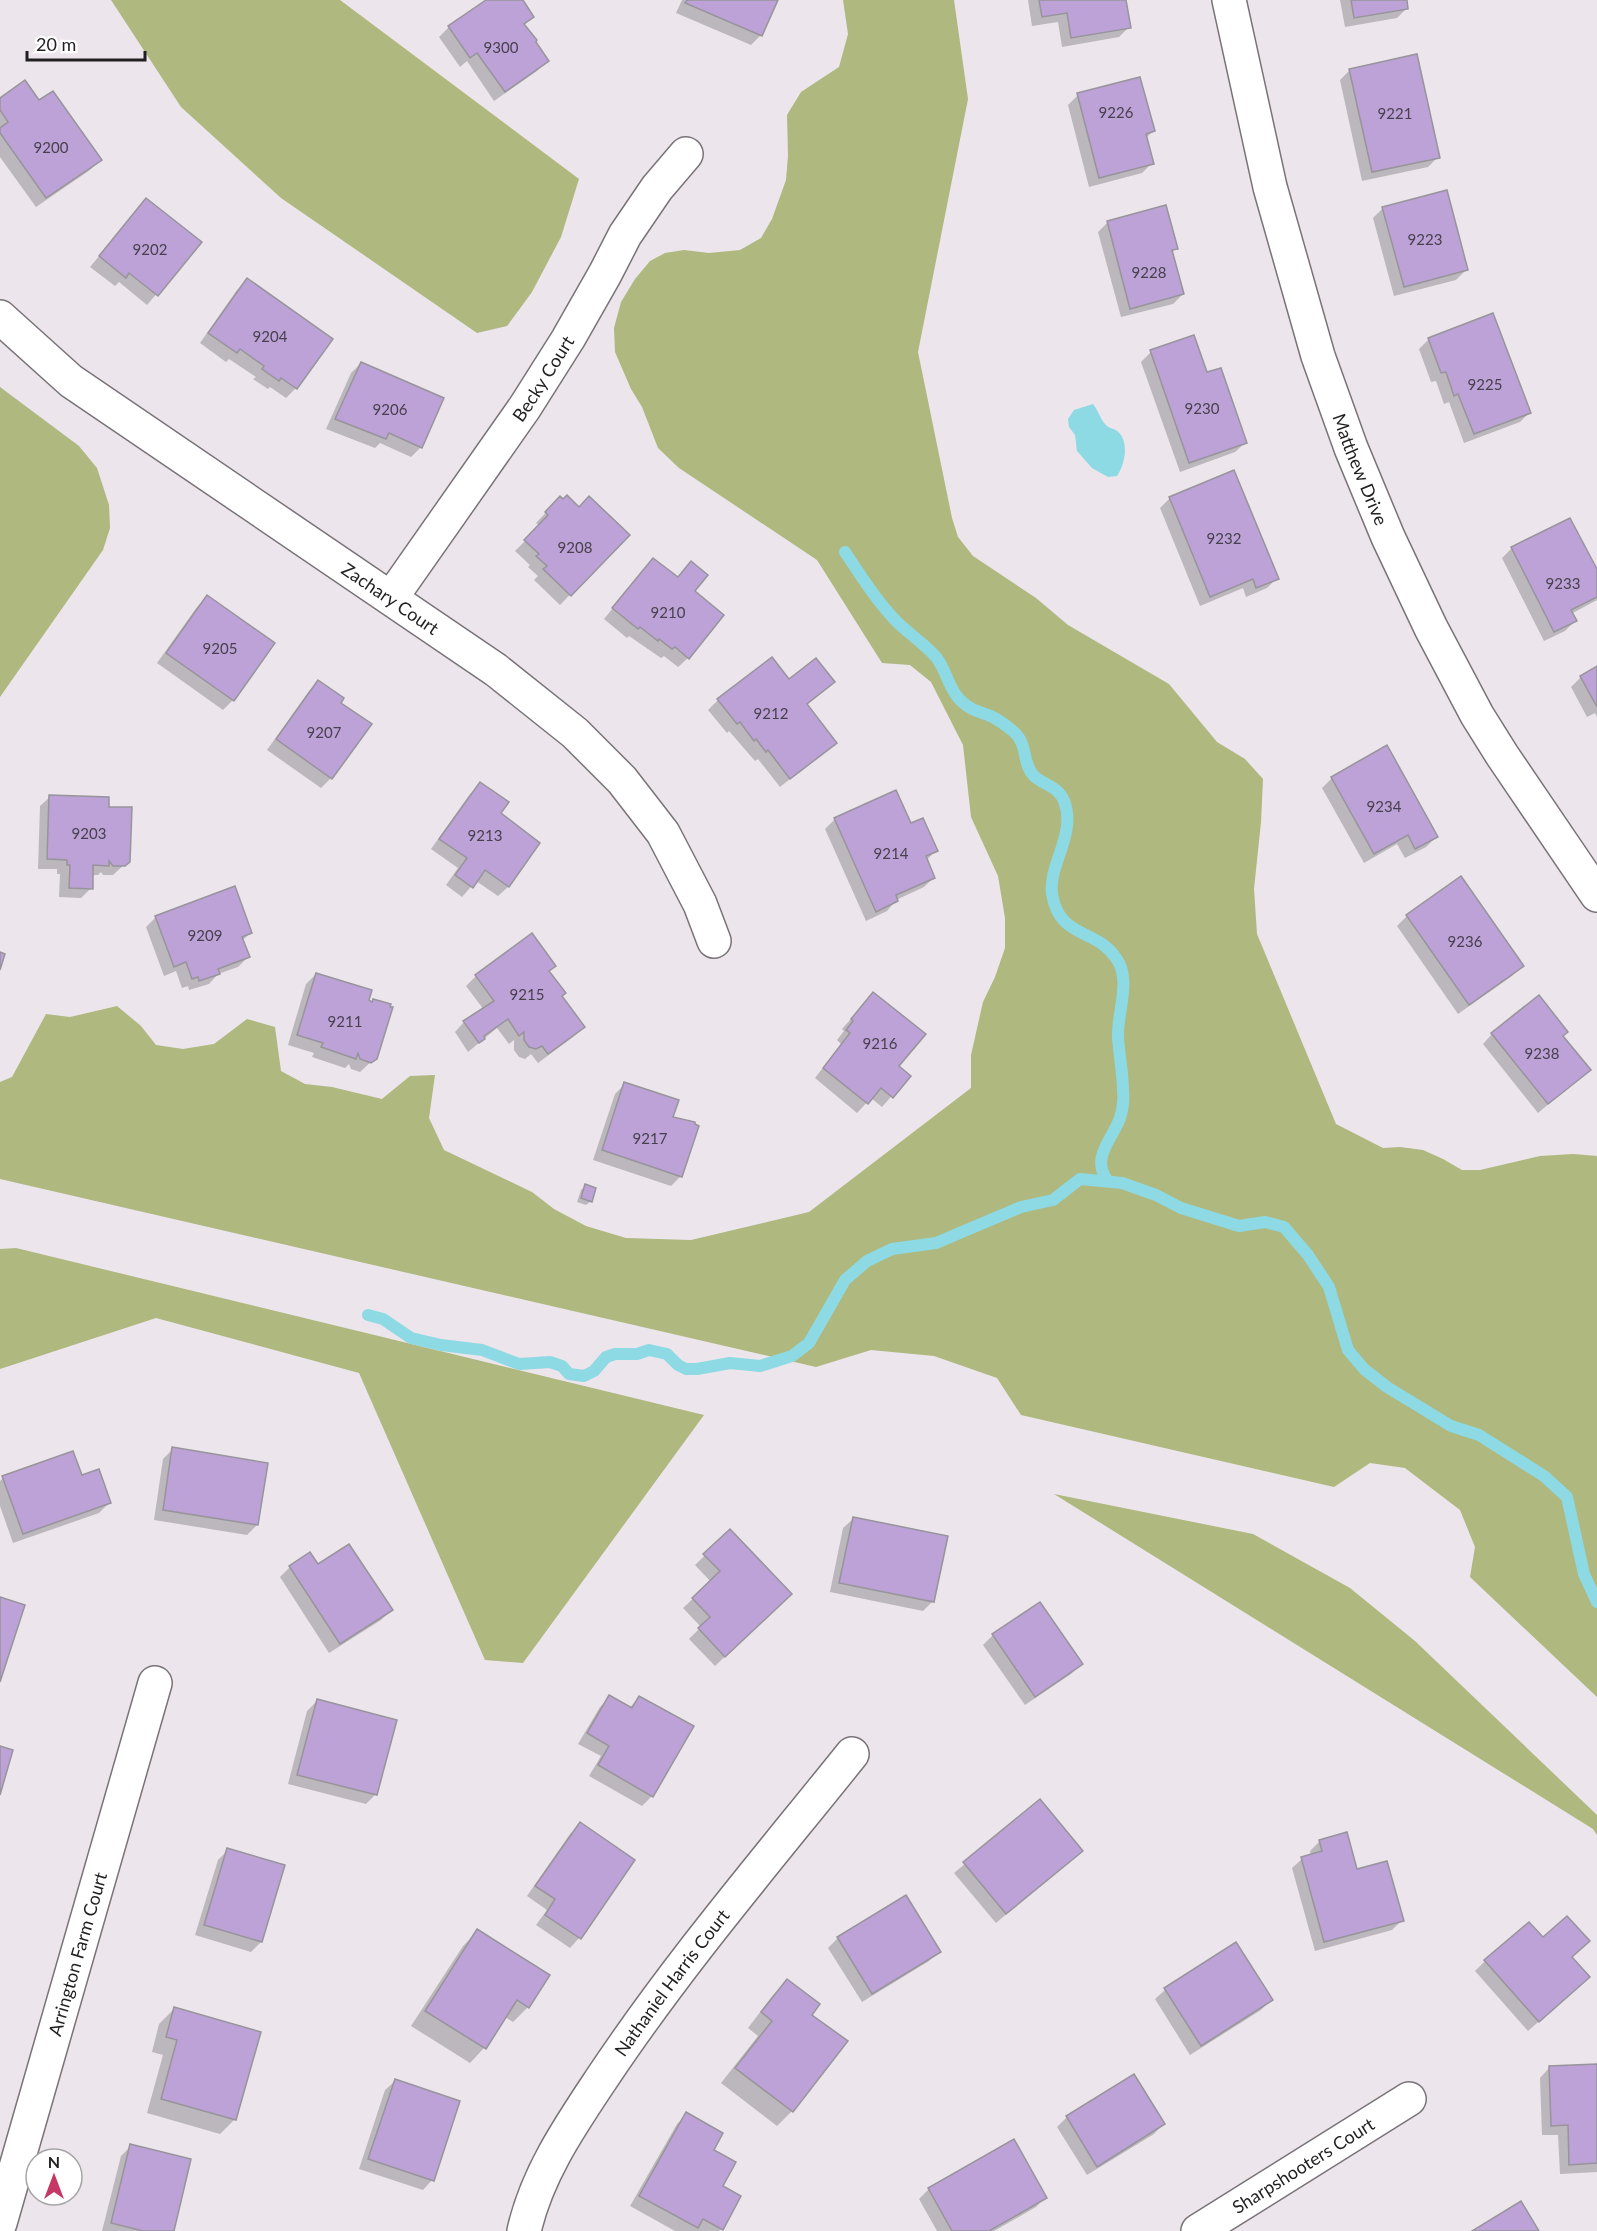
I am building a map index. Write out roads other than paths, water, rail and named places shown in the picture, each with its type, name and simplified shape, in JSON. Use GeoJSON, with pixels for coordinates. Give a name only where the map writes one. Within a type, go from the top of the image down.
{"type":"FeatureCollection","features":[{"type":"Feature","properties":{"kind":"street","name":"Matthew Drive"},"geometry":{"type":"LineString","coordinates":[[1229,0],[1243,73],[1270,187],[1318,356],[1355,458],[1388,537],[1431,628],[1478,715],[1502,755],[1597,895]]}},
{"type":"Feature","properties":{"kind":"street","name":"Becky Court"},"geometry":{"type":"LineString","coordinates":[[391,598],[525,407],[568,339],[625,235],[657,188],[686,154]]}},
{"type":"Feature","properties":{"kind":"street","name":"Zachary Court"},"geometry":{"type":"LineString","coordinates":[[0,316],[71,381],[496,670],[575,733],[622,780],[663,833],[700,904],[714,941]]}},
{"type":"Feature","properties":{"kind":"street","name":"Arrington Farm Court"},"geometry":{"type":"LineString","coordinates":[[0,2223],[155,1683]]}},
{"type":"Feature","properties":{"kind":"street","name":"Nathaniel Harris Court"},"geometry":{"type":"LineString","coordinates":[[524,2231],[528,2214],[558,2144],[633,2032],[852,1754]]}},
{"type":"Feature","properties":{"kind":"street","name":"Sharpshooters Court"},"geometry":{"type":"LineString","coordinates":[[1198,2231],[1409,2098]]}},
{"type":"Feature","properties":{"kind":"water"},"geometry":{"type":"Polygon","coordinates":[[[1093,404],[1105,424],[1117,431],[1124,441],[1124,460],[1117,476],[1108,477],[1092,468],[1077,451],[1075,435],[1069,427],[1068,419],[1074,410],[1093,404]]]}},
{"type":"Feature","properties":{"kind":"waterway"},"geometry":{"type":"LineString","coordinates":[[845,552],[889,613],[936,657],[960,700],[970,708],[998,720],[1014,732],[1021,742],[1030,771],[1062,796],[1067,813],[1067,825],[1052,883],[1056,909],[1070,926],[1108,948],[1121,966],[1123,976],[1123,996],[1118,1028],[1123,1108],[1102,1156],[1101,1164],[1107,1180]]}},
{"type":"Feature","properties":{"kind":"waterway"},"geometry":{"type":"LineString","coordinates":[[368,1315],[383,1319],[411,1338],[441,1345],[482,1350],[519,1364],[550,1362],[562,1366],[569,1374],[584,1376],[594,1371],[606,1357],[615,1354],[637,1354],[649,1350],[667,1354],[678,1365],[686,1369],[730,1363],[760,1366],[792,1356],[809,1343],[845,1280],[867,1261],[892,1249],[936,1243],[1021,1207],[1053,1200],[1080,1179],[1122,1183],[1156,1195],[1181,1208],[1239,1226],[1265,1222],[1284,1227],[1308,1255],[1329,1287],[1348,1350],[1364,1369],[1387,1387],[1451,1426],[1479,1435],[1544,1476],[1567,1497],[1584,1574],[1597,1602]]}}]}
